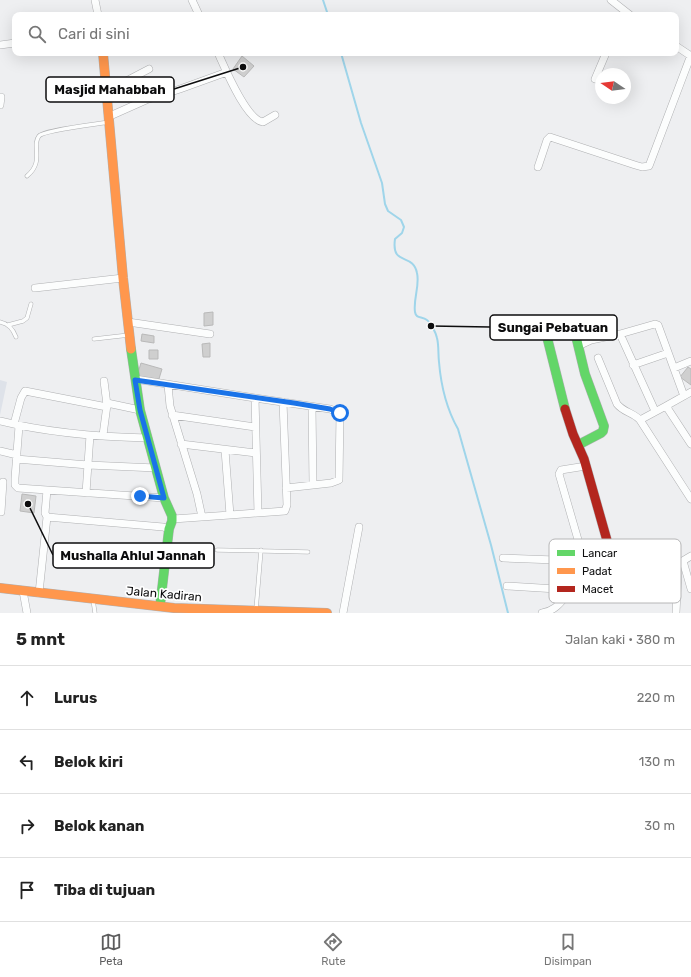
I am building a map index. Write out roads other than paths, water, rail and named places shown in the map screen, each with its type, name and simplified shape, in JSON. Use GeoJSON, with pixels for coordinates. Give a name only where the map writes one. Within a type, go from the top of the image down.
{"type":"FeatureCollection","features":[{"type":"Feature","properties":{"kind":"street"},"geometry":{"type":"LineString","coordinates":[[95,0],[97,12]]}},
{"type":"Feature","properties":{"kind":"street"},"geometry":{"type":"LineString","coordinates":[[192,0],[198,12]]}},
{"type":"Feature","properties":{"kind":"street"},"geometry":{"type":"LineString","coordinates":[[611,0],[624,12]]}},
{"type":"Feature","properties":{"kind":"street"},"geometry":{"type":"LineString","coordinates":[[0,45],[12,43]]}},
{"type":"Feature","properties":{"kind":"street"},"geometry":{"type":"LineString","coordinates":[[538,166],[547,140],[550,137],[635,165],[648,167],[688,70],[691,55],[679,48]]}},
{"type":"Feature","properties":{"kind":"street"},"geometry":{"type":"LineString","coordinates":[[103,56],[123,278],[135,380],[140,410],[164,498],[172,513],[173,519],[169,528],[160,606]]}},
{"type":"Feature","properties":{"kind":"street"},"geometry":{"type":"LineString","coordinates":[[219,56],[226,72],[254,118],[263,122],[275,115]]}},
{"type":"Feature","properties":{"kind":"street"},"geometry":{"type":"LineString","coordinates":[[600,68],[605,56]]}},
{"type":"Feature","properties":{"kind":"street"},"geometry":{"type":"LineString","coordinates":[[107,91],[149,69]]}},
{"type":"Feature","properties":{"kind":"street"},"geometry":{"type":"LineString","coordinates":[[110,119],[146,100],[226,72]]}},
{"type":"Feature","properties":{"kind":"street"},"geometry":{"type":"LineString","coordinates":[[35,288],[123,278]]}},
{"type":"Feature","properties":{"kind":"street"},"geometry":{"type":"LineString","coordinates":[[578,445],[601,433],[604,426],[585,374],[572,323],[550,320],[545,321],[544,325],[572,430],[578,445],[584,459],[607,539]]}},
{"type":"Feature","properties":{"kind":"street"},"geometry":{"type":"LineString","coordinates":[[128,322],[210,334]]}},
{"type":"Feature","properties":{"kind":"street"},"geometry":{"type":"LineString","coordinates":[[578,346],[591,340],[620,334],[655,324],[658,325],[684,396]]}},
{"type":"Feature","properties":{"kind":"street"},"geometry":{"type":"LineString","coordinates":[[620,334],[655,412]]}},
{"type":"Feature","properties":{"kind":"street"},"geometry":{"type":"LineString","coordinates":[[633,365],[668,353]]}},
{"type":"Feature","properties":{"kind":"street"},"geometry":{"type":"LineString","coordinates":[[598,358],[617,404],[620,408],[636,416],[640,420],[691,499]]}},
{"type":"Feature","properties":{"kind":"street"},"geometry":{"type":"LineString","coordinates":[[674,368],[691,361]]}},
{"type":"Feature","properties":{"kind":"street"},"geometry":{"type":"LineString","coordinates":[[135,380],[283,402],[338,412],[340,419],[339,480],[331,483],[286,488]]}},
{"type":"Feature","properties":{"kind":"street"},"geometry":{"type":"LineString","coordinates":[[103,436],[107,405],[104,381]]}},
{"type":"Feature","properties":{"kind":"street"},"geometry":{"type":"LineString","coordinates":[[168,385],[168,401],[197,494],[202,517]]}},
{"type":"Feature","properties":{"kind":"street"},"geometry":{"type":"LineString","coordinates":[[15,485],[17,425],[21,398],[25,391],[140,410]]}},
{"type":"Feature","properties":{"kind":"street"},"geometry":{"type":"LineString","coordinates":[[640,420],[691,392]]}},
{"type":"Feature","properties":{"kind":"street"},"geometry":{"type":"LineString","coordinates":[[255,398],[258,513]]}},
{"type":"Feature","properties":{"kind":"street"},"geometry":{"type":"LineString","coordinates":[[173,519],[285,511],[287,505],[283,402]]}},
{"type":"Feature","properties":{"kind":"street"},"geometry":{"type":"LineString","coordinates":[[666,406],[691,444]]}},
{"type":"Feature","properties":{"kind":"street"},"geometry":{"type":"LineString","coordinates":[[312,407],[313,484]]}},
{"type":"Feature","properties":{"kind":"street"},"geometry":{"type":"LineString","coordinates":[[172,415],[256,427]]}},
{"type":"Feature","properties":{"kind":"street"},"geometry":{"type":"LineString","coordinates":[[0,421],[40,430],[103,436],[148,438]]}},
{"type":"Feature","properties":{"kind":"street"},"geometry":{"type":"LineString","coordinates":[[86,493],[90,435]]}},
{"type":"Feature","properties":{"kind":"street"},"geometry":{"type":"LineString","coordinates":[[181,444],[256,453]]}},
{"type":"Feature","properties":{"kind":"street"},"geometry":{"type":"LineString","coordinates":[[225,450],[230,516]]}},
{"type":"Feature","properties":{"kind":"street"},"geometry":{"type":"LineString","coordinates":[[0,451],[17,457],[88,465],[156,468]]}},
{"type":"Feature","properties":{"kind":"street"},"geometry":{"type":"LineString","coordinates":[[577,539],[559,472],[561,470],[586,466]]}},
{"type":"Feature","properties":{"kind":"street"},"geometry":{"type":"LineString","coordinates":[[1,512],[2,481],[20,488],[164,498]]}},
{"type":"Feature","properties":{"kind":"street"},"geometry":{"type":"LineString","coordinates":[[39,593],[47,517],[45,513],[47,490]]}},
{"type":"Feature","properties":{"kind":"street"},"geometry":{"type":"LineString","coordinates":[[47,517],[169,528]]}},
{"type":"Feature","properties":{"kind":"street"},"geometry":{"type":"LineString","coordinates":[[343,613],[359,527]]}},
{"type":"Feature","properties":{"kind":"street"},"geometry":{"type":"LineString","coordinates":[[681,562],[691,556]]}},
{"type":"Feature","properties":{"kind":"street"},"geometry":{"type":"LineString","coordinates":[[503,558],[549,560]]}},
{"type":"Feature","properties":{"kind":"street"},"geometry":{"type":"LineString","coordinates":[[681,565],[691,589]]}},
{"type":"Feature","properties":{"kind":"street"},"geometry":{"type":"LineString","coordinates":[[507,586],[549,589]]}},
{"type":"Feature","properties":{"kind":"street","name":"Jalan Kadiran"},"geometry":{"type":"LineString","coordinates":[[0,588],[92,600],[160,606],[175,610],[212,612],[256,611],[327,613]]}},
{"type":"Feature","properties":{"kind":"street"},"geometry":{"type":"LineString","coordinates":[[23,591],[27,613]]}},
{"type":"Feature","properties":{"kind":"street"},"geometry":{"type":"LineString","coordinates":[[542,613],[554,609],[560,603]]}},
{"type":"Feature","properties":{"kind":"street"},"geometry":{"type":"LineString","coordinates":[[676,603],[676,613]]}},
{"type":"Feature","properties":{"kind":"lane"},"geometry":{"type":"LineString","coordinates":[[27,176],[36,167],[37,140],[44,133],[110,119]]}},
{"type":"Feature","properties":{"kind":"lane"},"geometry":{"type":"LineString","coordinates":[[8,325],[23,321],[27,318],[30,304]]}},
{"type":"Feature","properties":{"kind":"lane"},"geometry":{"type":"LineString","coordinates":[[0,322],[13,329],[16,337]]}},
{"type":"Feature","properties":{"kind":"lane"},"geometry":{"type":"LineString","coordinates":[[94,339],[129,335]]}},
{"type":"Feature","properties":{"kind":"lane"},"geometry":{"type":"LineString","coordinates":[[217,550],[308,552]]}},
{"type":"Feature","properties":{"kind":"lane"},"geometry":{"type":"LineString","coordinates":[[256,611],[261,550]]}},
{"type":"Feature","properties":{"kind":"lane"},"geometry":{"type":"LineString","coordinates":[[92,600],[95,613]]}},
{"type":"Feature","properties":{"kind":"waterway"},"geometry":{"type":"LineString","coordinates":[[323,0],[327,12]]}},
{"type":"Feature","properties":{"kind":"waterway"},"geometry":{"type":"LineString","coordinates":[[342,56],[361,123],[382,183],[385,204],[388,211],[401,220],[404,227],[402,233],[395,239],[396,253],[399,257],[411,263],[415,267],[417,273],[418,283],[415,312],[418,317],[429,321],[436,336],[445,397],[450,413],[458,429],[491,545],[508,613]]}},
{"type":"Feature","properties":{"kind":"place","name":"Masjid Mahabbah"},"geometry":{"type":"Point","coordinates":[243,67]}},
{"type":"Feature","properties":{"kind":"place","name":"Sungai Pebatuan"},"geometry":{"type":"Point","coordinates":[431,326]}},
{"type":"Feature","properties":{"kind":"place","name":"Mushalla Ahlul Jannah"},"geometry":{"type":"Point","coordinates":[28,504]}}]}
